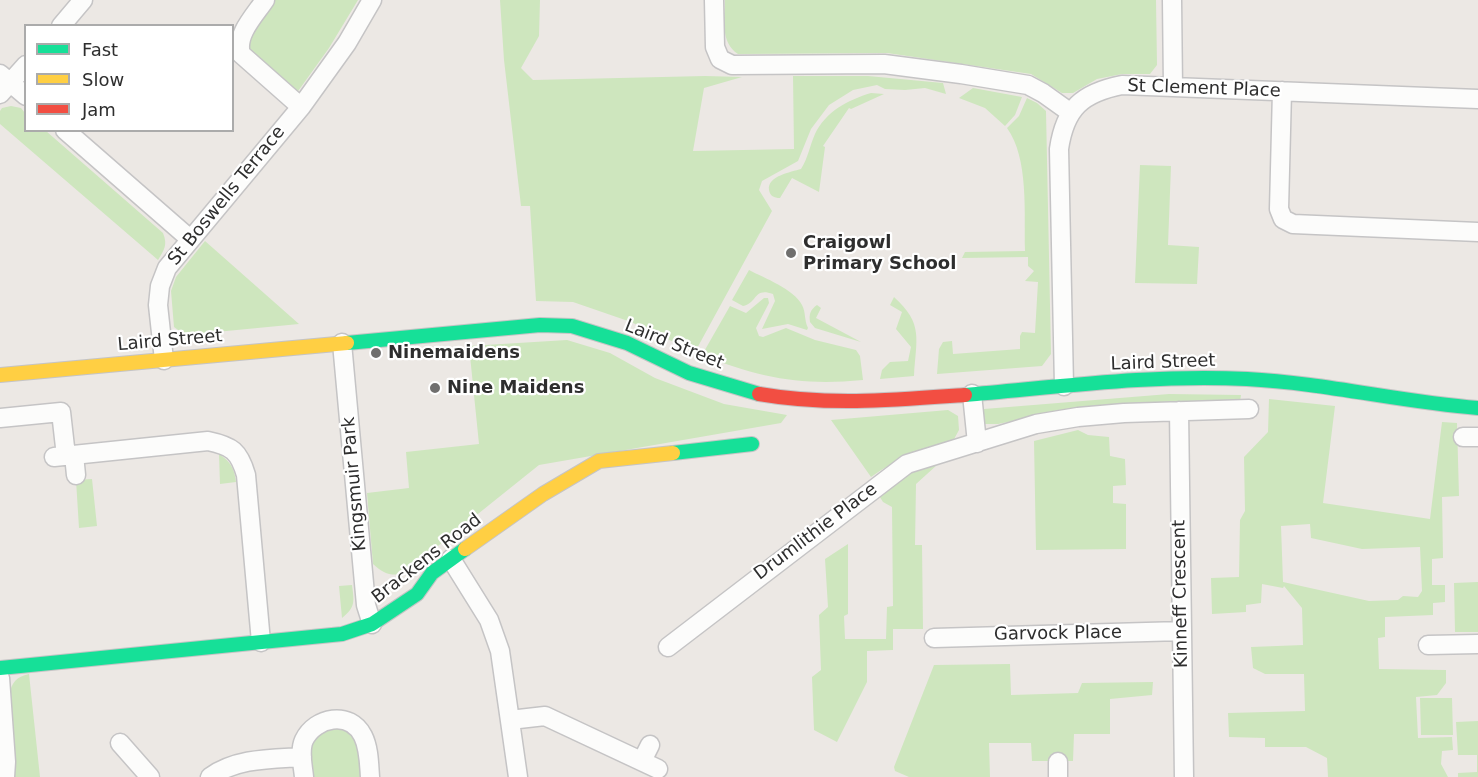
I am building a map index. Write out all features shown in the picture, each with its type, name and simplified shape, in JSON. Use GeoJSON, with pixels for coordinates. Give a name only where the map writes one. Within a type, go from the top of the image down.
{"type":"FeatureCollection","features":[{"type":"Feature","properties":{"kind":"street"},"geometry":{"type":"LineString","coordinates":[[62,24],[83,0]]}},
{"type":"Feature","properties":{"kind":"street"},"geometry":{"type":"LineString","coordinates":[[265,0],[240,38],[238,46],[241,54],[301,107]]}},
{"type":"Feature","properties":{"kind":"street","name":"St Boswells Terrace"},"geometry":{"type":"LineString","coordinates":[[164,360],[158,305],[160,286],[167,268],[301,107],[347,43],[372,0]]}},
{"type":"Feature","properties":{"kind":"street"},"geometry":{"type":"LineString","coordinates":[[714,0],[715,47],[720,59],[732,65],[884,64],[961,74],[1028,85],[1071,113]]}},
{"type":"Feature","properties":{"kind":"street"},"geometry":{"type":"LineString","coordinates":[[1172,0],[1173,87]]}},
{"type":"Feature","properties":{"kind":"street"},"geometry":{"type":"LineString","coordinates":[[24,67],[3,83],[24,95]]}},
{"type":"Feature","properties":{"kind":"street","name":"St Clement Place"},"geometry":{"type":"LineString","coordinates":[[1064,386],[1059,149],[1062,129],[1071,113],[1084,98],[1102,89],[1122,85],[1478,99]]}},
{"type":"Feature","properties":{"kind":"street"},"geometry":{"type":"LineString","coordinates":[[1282,91],[1279,209],[1283,219],[1293,224],[1478,232]]}},
{"type":"Feature","properties":{"kind":"street"},"geometry":{"type":"LineString","coordinates":[[67,132],[190,239]]}},
{"type":"Feature","properties":{"kind":"street","name":"Laird Street"},"geometry":{"type":"LineString","coordinates":[[0,375],[540,325],[572,327],[627,344],[709,380],[761,394],[810,401],[841,402],[972,394],[1188,377],[1249,379],[1324,386],[1478,408]]}},
{"type":"Feature","properties":{"kind":"street","name":"Kingsmuir Park"},"geometry":{"type":"LineString","coordinates":[[342,343],[366,605],[372,624]]}},
{"type":"Feature","properties":{"kind":"street"},"geometry":{"type":"LineString","coordinates":[[972,394],[977,443]]}},
{"type":"Feature","properties":{"kind":"street","name":"Drumlithie Place"},"geometry":{"type":"LineString","coordinates":[[668,647],[907,464],[1036,424],[1078,417],[1179,411],[1249,410]]}},
{"type":"Feature","properties":{"kind":"street","name":"Kinneff Crescent"},"geometry":{"type":"LineString","coordinates":[[1179,411],[1184,777]]}},
{"type":"Feature","properties":{"kind":"street"},"geometry":{"type":"LineString","coordinates":[[0,418],[61,412],[64,456],[76,476]]}},
{"type":"Feature","properties":{"kind":"street"},"geometry":{"type":"LineString","coordinates":[[64,456],[208,441],[227,445],[242,459],[246,475],[261,642]]}},
{"type":"Feature","properties":{"kind":"street","name":"Brackens Road"},"geometry":{"type":"LineString","coordinates":[[0,669],[342,634],[372,624],[417,594],[432,573],[451,559],[543,494],[599,461],[752,444]]}},
{"type":"Feature","properties":{"kind":"street"},"geometry":{"type":"LineString","coordinates":[[451,559],[489,620],[500,651],[518,777]]}},
{"type":"Feature","properties":{"kind":"street","name":"Garvock Place"},"geometry":{"type":"LineString","coordinates":[[934,638],[1182,631]]}},
{"type":"Feature","properties":{"kind":"street"},"geometry":{"type":"LineString","coordinates":[[1428,645],[1478,644]]}},
{"type":"Feature","properties":{"kind":"street"},"geometry":{"type":"LineString","coordinates":[[0,678],[5,777]]}},
{"type":"Feature","properties":{"kind":"street"},"geometry":{"type":"LineString","coordinates":[[510,720],[545,717],[650,765],[650,745]]}},
{"type":"Feature","properties":{"kind":"street"},"geometry":{"type":"LineString","coordinates":[[304,777],[303,742],[310,730],[322,721],[337,719],[351,723],[363,734],[368,749],[370,777]]}},
{"type":"Feature","properties":{"kind":"street"},"geometry":{"type":"LineString","coordinates":[[120,743],[150,777]]}},
{"type":"Feature","properties":{"kind":"street"},"geometry":{"type":"LineString","coordinates":[[210,777],[232,765],[261,759],[302,757]]}},
{"type":"Feature","properties":{"kind":"green space"},"geometry":{"type":"Polygon","coordinates":[[[272,0],[358,0],[329,48],[296,94],[247,52],[245,41],[272,0]]]}},
{"type":"Feature","properties":{"kind":"green space"},"geometry":{"type":"Polygon","coordinates":[[[500,0],[540,0],[539,36],[521,68],[533,80],[742,77],[704,88],[693,151],[794,149],[793,76],[868,76],[943,83],[946,94],[925,88],[885,89],[877,85],[853,90],[829,105],[811,129],[798,161],[762,181],[759,190],[772,211],[695,352],[631,322],[573,302],[536,301],[530,206],[521,206],[504,60],[500,0]]]}},
{"type":"Feature","properties":{"kind":"green space"},"geometry":{"type":"Polygon","coordinates":[[[725,0],[1156,0],[1157,65],[1150,74],[1122,74],[1097,79],[1073,93],[1062,93],[1031,74],[887,53],[738,54],[732,49],[726,37],[725,0]]]}},
{"type":"Feature","properties":{"kind":"green space"},"geometry":{"type":"Polygon","coordinates":[[[973,88],[1022,97],[1015,115],[1005,126],[985,108],[959,98],[973,88]]]}},
{"type":"Feature","properties":{"kind":"green space"},"geometry":{"type":"Polygon","coordinates":[[[871,93],[884,94],[849,108],[823,146],[825,147],[819,192],[792,178],[780,198],[771,195],[769,185],[772,181],[780,175],[801,169],[815,134],[825,119],[838,107],[871,93]]]}},
{"type":"Feature","properties":{"kind":"green space"},"geometry":{"type":"Polygon","coordinates":[[[1027,98],[1046,111],[1051,354],[1042,366],[937,374],[939,349],[943,342],[952,341],[953,354],[1020,349],[1022,332],[1035,333],[1038,282],[1025,281],[1034,271],[1028,266],[1028,257],[962,258],[965,252],[1025,251],[1022,170],[1014,140],[1007,128],[1019,116],[1027,98]]]}},
{"type":"Feature","properties":{"kind":"green space"},"geometry":{"type":"Polygon","coordinates":[[[11,106],[21,108],[24,112],[24,132],[47,132],[163,233],[164,250],[158,260],[0,124],[2,108],[11,106]]]}},
{"type":"Feature","properties":{"kind":"green space"},"geometry":{"type":"Polygon","coordinates":[[[1140,165],[1171,166],[1168,245],[1199,247],[1197,284],[1135,283],[1140,165]]]}},
{"type":"Feature","properties":{"kind":"green space"},"geometry":{"type":"Polygon","coordinates":[[[205,241],[299,324],[185,335],[174,327],[171,291],[176,277],[205,241]]]}},
{"type":"Feature","properties":{"kind":"green space"},"geometry":{"type":"Polygon","coordinates":[[[749,270],[778,284],[798,299],[804,310],[807,330],[788,324],[762,329],[775,301],[773,294],[762,292],[743,306],[732,300],[749,270]]]}},
{"type":"Feature","properties":{"kind":"green space"},"geometry":{"type":"Polygon","coordinates":[[[894,297],[904,307],[914,324],[916,342],[914,376],[880,379],[882,370],[890,362],[908,361],[911,347],[896,329],[902,312],[890,305],[894,297]]]}},
{"type":"Feature","properties":{"kind":"green space"},"geometry":{"type":"Polygon","coordinates":[[[764,298],[768,298],[769,303],[756,328],[759,336],[763,337],[786,328],[815,340],[856,350],[860,356],[863,380],[800,381],[762,375],[702,355],[730,306],[746,313],[764,298]]]}},
{"type":"Feature","properties":{"kind":"green space"},"geometry":{"type":"Polygon","coordinates":[[[817,305],[821,308],[816,318],[861,342],[815,328],[810,322],[810,317],[811,310],[817,305]]]}},
{"type":"Feature","properties":{"kind":"green space"},"geometry":{"type":"Polygon","coordinates":[[[567,340],[610,353],[655,378],[724,404],[787,415],[781,423],[539,465],[403,574],[394,575],[383,572],[373,564],[367,493],[409,488],[406,452],[479,444],[469,346],[567,340]]]}},
{"type":"Feature","properties":{"kind":"green space"},"geometry":{"type":"Polygon","coordinates":[[[1169,394],[1241,395],[1240,402],[1055,412],[998,424],[984,424],[981,412],[984,409],[1169,394]]]}},
{"type":"Feature","properties":{"kind":"green space"},"geometry":{"type":"Polygon","coordinates":[[[1269,399],[1335,406],[1323,503],[1430,519],[1442,422],[1457,423],[1459,496],[1442,497],[1443,558],[1432,559],[1432,585],[1445,585],[1445,602],[1433,603],[1433,615],[1385,617],[1385,637],[1378,638],[1379,669],[1446,670],[1446,683],[1437,695],[1416,697],[1418,738],[1452,737],[1453,750],[1442,751],[1441,764],[1448,777],[1328,777],[1327,758],[1306,747],[1265,747],[1265,738],[1229,737],[1228,713],[1305,711],[1304,674],[1265,674],[1253,668],[1251,647],[1303,645],[1302,608],[1284,586],[1283,588],[1262,584],[1261,603],[1246,605],[1246,612],[1212,614],[1211,578],[1239,577],[1240,520],[1245,511],[1244,457],[1268,432],[1269,399]],[[1310,524],[1281,526],[1283,582],[1369,601],[1398,600],[1403,596],[1418,597],[1422,591],[1420,547],[1362,549],[1311,538],[1310,524]]]}},
{"type":"Feature","properties":{"kind":"green space"},"geometry":{"type":"Polygon","coordinates":[[[948,410],[958,416],[959,430],[953,441],[910,454],[871,477],[831,420],[948,410]]]}},
{"type":"Feature","properties":{"kind":"green space"},"geometry":{"type":"Polygon","coordinates":[[[1078,430],[1088,435],[1109,437],[1110,456],[1125,459],[1126,485],[1113,486],[1113,503],[1126,504],[1126,549],[1036,550],[1034,441],[1078,430]]]}},
{"type":"Feature","properties":{"kind":"green space"},"geometry":{"type":"Polygon","coordinates":[[[219,454],[231,466],[236,482],[220,484],[219,454]]]}},
{"type":"Feature","properties":{"kind":"green space"},"geometry":{"type":"Polygon","coordinates":[[[933,463],[937,465],[916,484],[915,545],[922,545],[923,629],[893,629],[893,650],[867,651],[867,682],[837,742],[814,730],[812,677],[821,670],[819,615],[828,607],[825,559],[848,544],[848,614],[844,616],[845,639],[886,639],[887,607],[893,606],[892,507],[883,502],[878,494],[908,471],[933,463]]]}},
{"type":"Feature","properties":{"kind":"green space"},"geometry":{"type":"Polygon","coordinates":[[[92,479],[97,526],[79,528],[76,480],[92,479]]]}},
{"type":"Feature","properties":{"kind":"green space"},"geometry":{"type":"Polygon","coordinates":[[[1478,582],[1478,632],[1455,632],[1454,583],[1478,582]]]}},
{"type":"Feature","properties":{"kind":"green space"},"geometry":{"type":"Polygon","coordinates":[[[352,585],[353,603],[342,618],[339,586],[352,585]]]}},
{"type":"Feature","properties":{"kind":"green space"},"geometry":{"type":"Polygon","coordinates":[[[1010,664],[1011,695],[1078,693],[1082,683],[1153,682],[1152,695],[1110,699],[1110,734],[1074,734],[1073,761],[1032,761],[1031,743],[989,743],[990,777],[909,777],[895,771],[894,767],[934,665],[1010,664]]]}},
{"type":"Feature","properties":{"kind":"green space"},"geometry":{"type":"Polygon","coordinates":[[[29,674],[40,777],[12,777],[9,695],[15,681],[29,674]]]}},
{"type":"Feature","properties":{"kind":"green space"},"geometry":{"type":"Polygon","coordinates":[[[1420,698],[1452,698],[1453,735],[1421,735],[1420,698]]]}},
{"type":"Feature","properties":{"kind":"green space"},"geometry":{"type":"Polygon","coordinates":[[[1478,721],[1478,777],[1458,777],[1458,773],[1477,772],[1477,755],[1458,755],[1456,722],[1478,721]]]}},
{"type":"Feature","properties":{"kind":"green space"},"geometry":{"type":"Polygon","coordinates":[[[342,727],[358,740],[364,777],[311,777],[310,750],[314,737],[323,729],[342,727]]]}},
{"type":"Feature","properties":{"kind":"traffic: fast"},"geometry":{"type":"LineString","coordinates":[[347,343],[540,325],[572,326],[627,343],[689,373],[759,394]]}},
{"type":"Feature","properties":{"kind":"traffic: fast"},"geometry":{"type":"LineString","coordinates":[[965,395],[1106,382],[1212,378],[1305,384],[1478,408]]}},
{"type":"Feature","properties":{"kind":"traffic: fast"},"geometry":{"type":"LineString","coordinates":[[673,453],[752,444]]}},
{"type":"Feature","properties":{"kind":"traffic: fast"},"geometry":{"type":"LineString","coordinates":[[0,668],[342,634],[372,624],[417,594],[432,573],[465,549]]}},
{"type":"Feature","properties":{"kind":"traffic: slow"},"geometry":{"type":"LineString","coordinates":[[0,375],[347,343]]}},
{"type":"Feature","properties":{"kind":"traffic: slow"},"geometry":{"type":"LineString","coordinates":[[465,549],[543,494],[599,461],[673,453]]}},
{"type":"Feature","properties":{"kind":"traffic: jam"},"geometry":{"type":"LineString","coordinates":[[759,394],[836,401],[965,395]]}},
{"type":"Feature","properties":{"kind":"place","name":"Craigowl Primary School"},"geometry":{"type":"Point","coordinates":[791,253]}},
{"type":"Feature","properties":{"kind":"place","name":"Ninemaidens"},"geometry":{"type":"Point","coordinates":[376,353]}},
{"type":"Feature","properties":{"kind":"place","name":"Nine Maidens"},"geometry":{"type":"Point","coordinates":[435,388]}}]}
